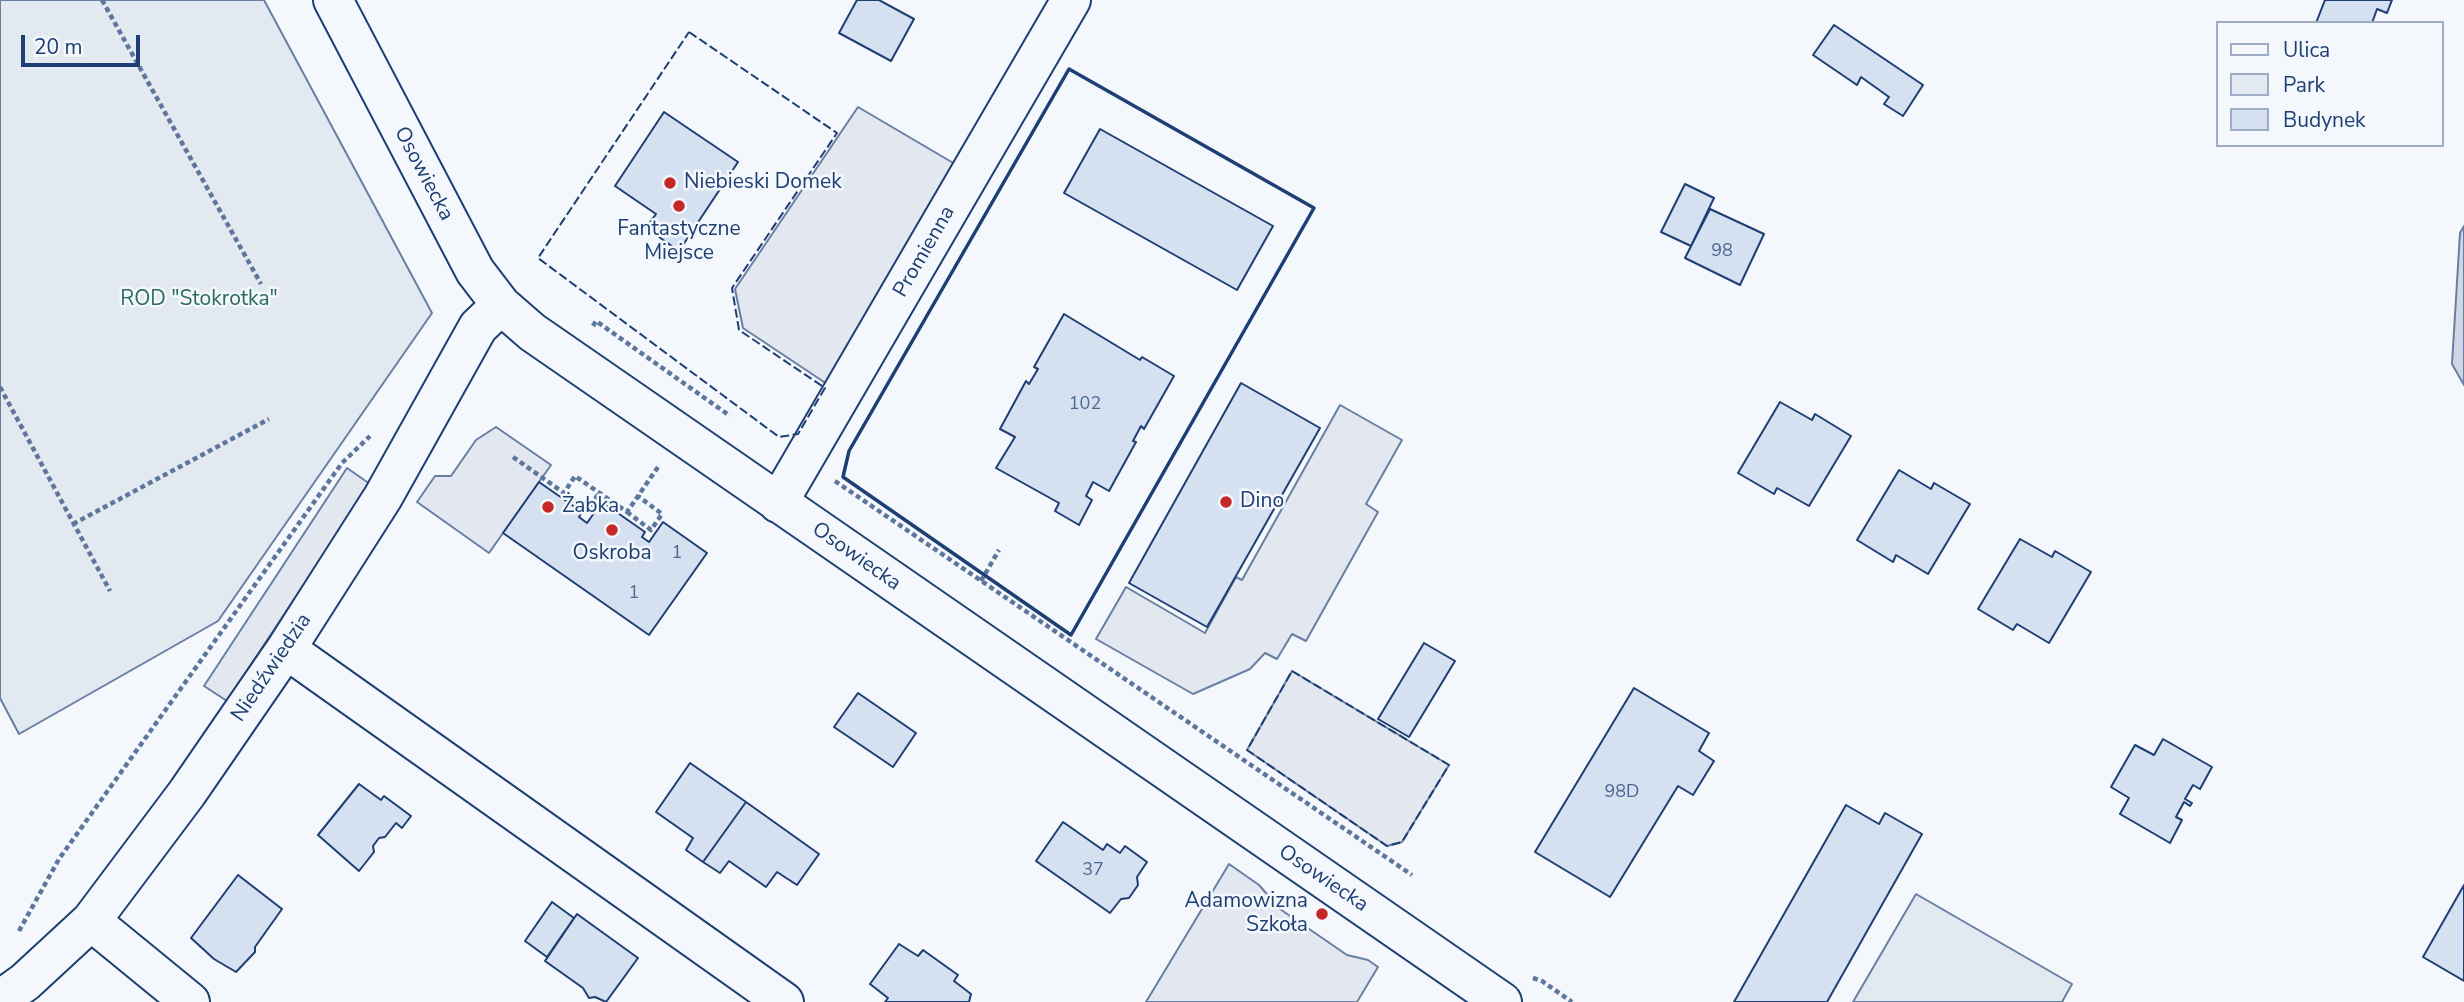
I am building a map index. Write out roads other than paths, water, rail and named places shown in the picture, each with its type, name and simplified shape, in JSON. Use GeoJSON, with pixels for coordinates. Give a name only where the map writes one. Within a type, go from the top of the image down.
{"type":"FeatureCollection","features":[{"type":"Feature","properties":{"kind":"street","name":"Osowiecka"},"geometry":{"type":"LineString","coordinates":[[333,0],[475,271],[501,304],[569,360],[1502,1002]]}},
{"type":"Feature","properties":{"kind":"street","name":"Promienna"},"geometry":{"type":"LineString","coordinates":[[778,503],[1071,0]]}},
{"type":"Feature","properties":{"kind":"street","name":"Niedźwiedzia"},"geometry":{"type":"LineString","coordinates":[[0,1000],[25,982],[91,921],[187,793],[286,649],[383,497],[478,327],[501,304]]}},
{"type":"Feature","properties":{"kind":"street"},"geometry":{"type":"LineString","coordinates":[[286,649],[784,1002]]}},
{"type":"Feature","properties":{"kind":"street"},"geometry":{"type":"LineString","coordinates":[[91,921],[190,1002]]}},
{"type":"Feature","properties":{"kind":"place","name":"Niebieski Domek"},"geometry":{"type":"Point","coordinates":[670,183]}},
{"type":"Feature","properties":{"kind":"place","name":"Fantastyczne Miejsce"},"geometry":{"type":"Point","coordinates":[679,206]}},
{"type":"Feature","properties":{"kind":"place","name":"Dino"},"geometry":{"type":"Point","coordinates":[1226,502]}},
{"type":"Feature","properties":{"kind":"place","name":"Żabka"},"geometry":{"type":"Point","coordinates":[548,507]}},
{"type":"Feature","properties":{"kind":"place","name":"Oskroba"},"geometry":{"type":"Point","coordinates":[612,530]}},
{"type":"Feature","properties":{"kind":"place","name":"Adamowizna Szkoła"},"geometry":{"type":"Point","coordinates":[1322,914]}},
{"type":"Feature","properties":{"kind":"park label","name":"ROD \"Stokrotka\""},"geometry":{"type":"Point","coordinates":[199,300]}}]}
